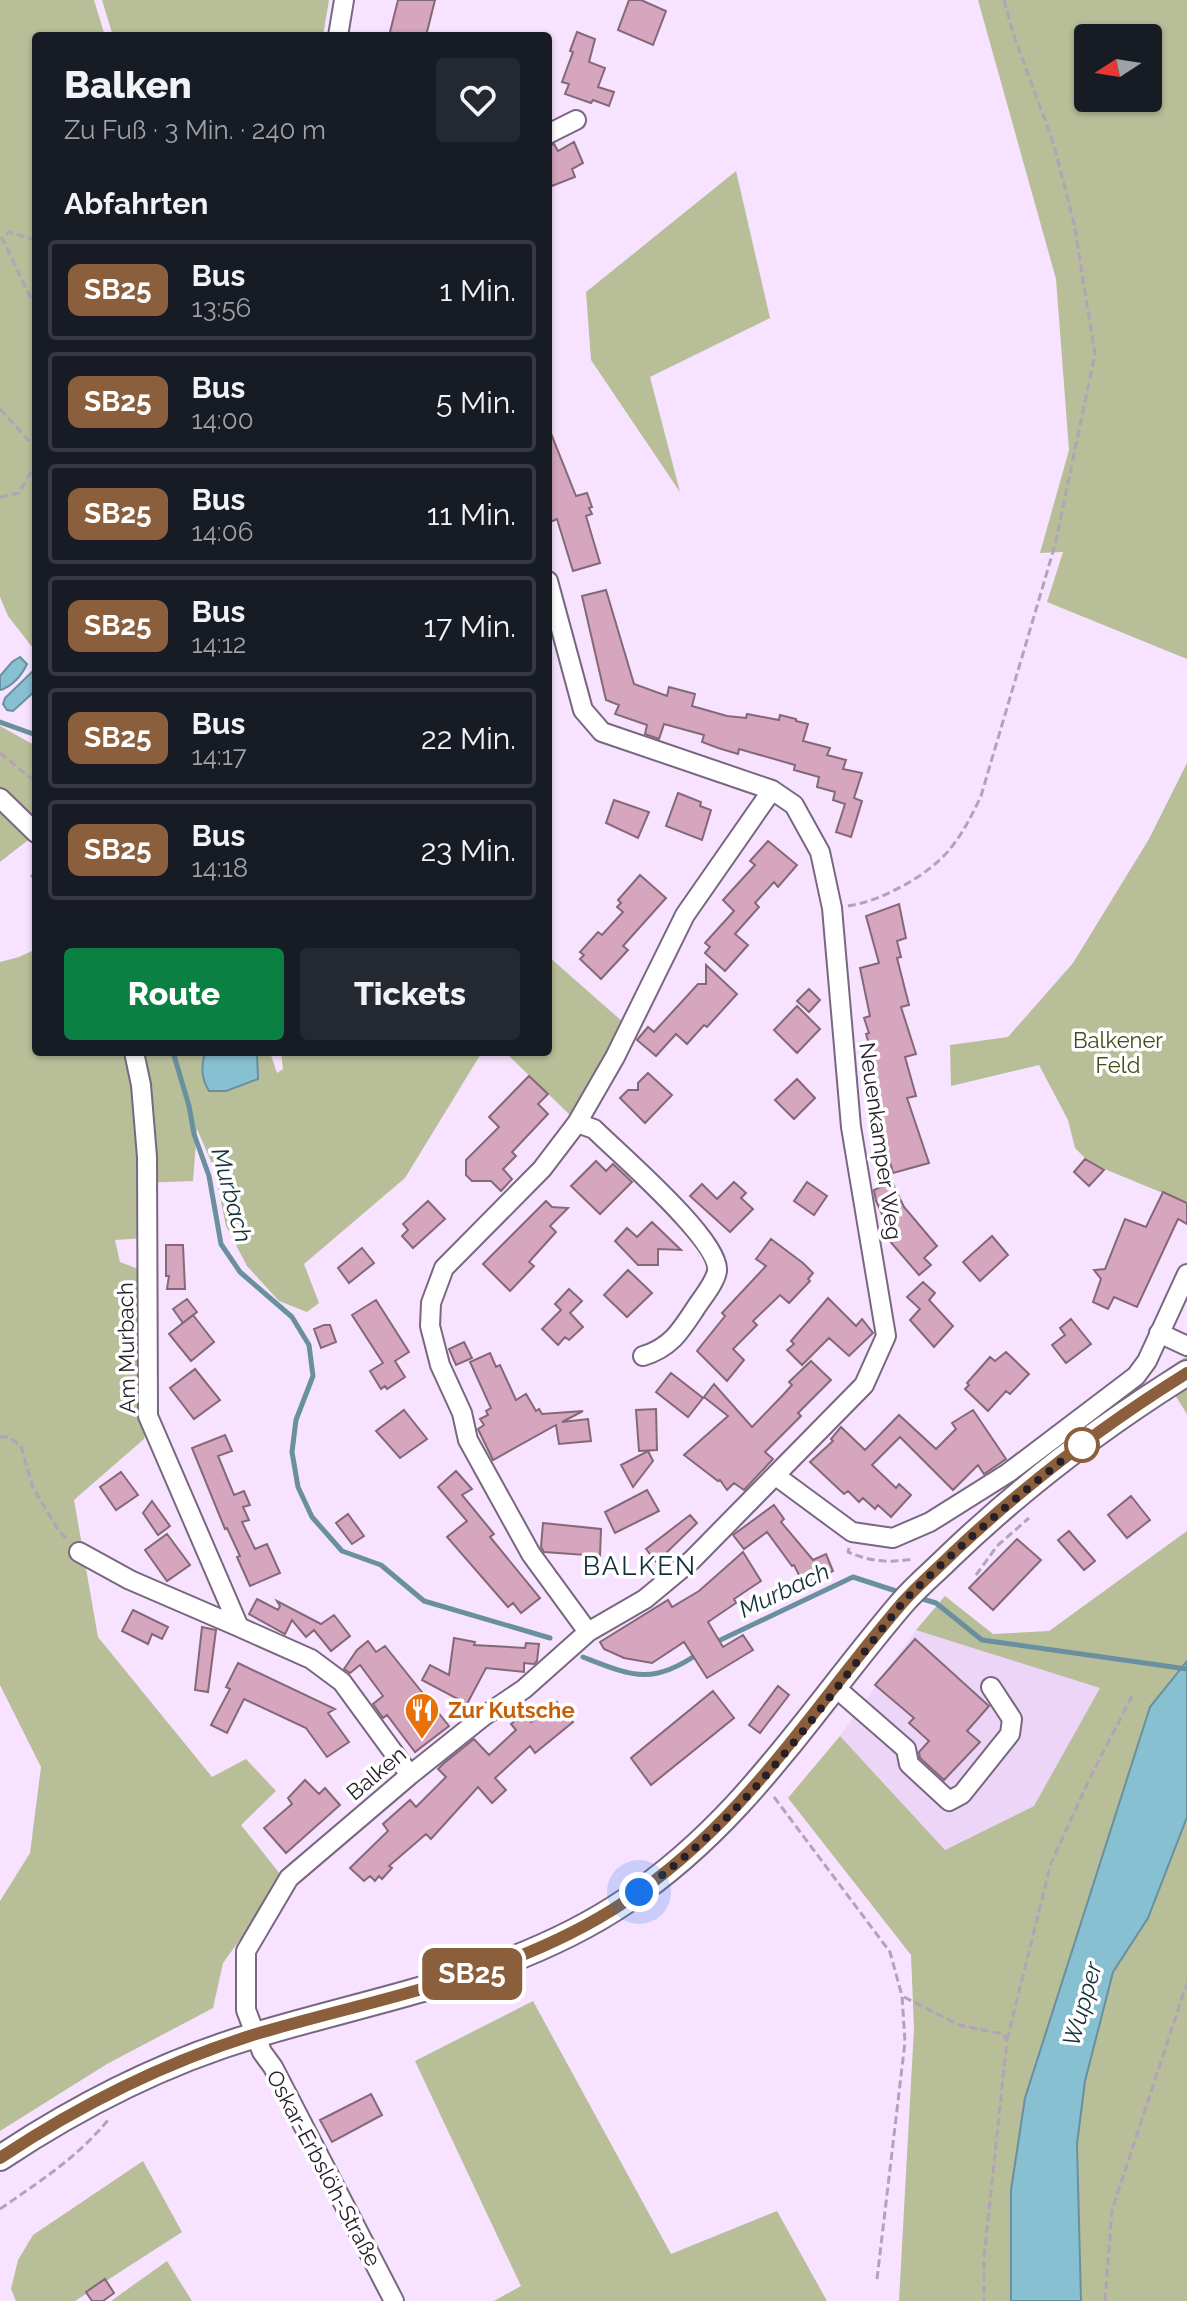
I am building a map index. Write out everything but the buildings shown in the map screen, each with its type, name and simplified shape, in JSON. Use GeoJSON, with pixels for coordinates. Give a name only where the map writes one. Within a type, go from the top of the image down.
{"type":"FeatureCollection","features":[{"type":"Feature","properties":{"kind":"main road"},"geometry":{"type":"LineString","coordinates":[[0,2158],[109,2091],[174,2063],[254,2035],[479,1972],[538,1949],[596,1920],[654,1882],[705,1840],[763,1779],[904,1601],[923,1582],[1014,1499],[1097,1434],[1187,1373]]}},
{"type":"Feature","properties":{"kind":"street"},"geometry":{"type":"LineString","coordinates":[[339,32],[344,0]]}},
{"type":"Feature","properties":{"kind":"street"},"geometry":{"type":"LineString","coordinates":[[552,132],[576,120]]}},
{"type":"Feature","properties":{"kind":"street","name":"Neuenkamper Weg"},"geometry":{"type":"LineString","coordinates":[[552,596],[583,710],[602,732],[772,790],[794,805],[820,852],[832,908],[851,1127],[886,1336],[864,1385],[776,1476]]}},
{"type":"Feature","properties":{"kind":"street"},"geometry":{"type":"LineString","coordinates":[[588,1632],[531,1554],[468,1440],[462,1413],[440,1365],[430,1326],[431,1303],[444,1268],[542,1169],[577,1123],[685,915],[772,790]]}},
{"type":"Feature","properties":{"kind":"street"},"geometry":{"type":"LineString","coordinates":[[0,798],[32,829]]}},
{"type":"Feature","properties":{"kind":"street","name":"Am Murbach"},"geometry":{"type":"LineString","coordinates":[[135,1056],[141,1085],[147,1157],[148,1416],[239,1627]]}},
{"type":"Feature","properties":{"kind":"street"},"geometry":{"type":"LineString","coordinates":[[577,1123],[594,1129],[697,1230],[714,1254],[717,1272],[689,1318],[663,1350],[643,1356]]}},
{"type":"Feature","properties":{"kind":"street"},"geometry":{"type":"LineString","coordinates":[[776,1476],[852,1532],[893,1538],[930,1522],[1008,1473],[1136,1376],[1147,1361],[1187,1274]]}},
{"type":"Feature","properties":{"kind":"street"},"geometry":{"type":"LineString","coordinates":[[1159,1333],[1187,1346]]}},
{"type":"Feature","properties":{"kind":"street","name":"Balken"},"geometry":{"type":"LineString","coordinates":[[254,2035],[246,2010],[246,1951],[289,1878],[410,1775],[484,1716],[524,1689],[588,1632],[645,1599],[669,1581],[776,1476]]}},
{"type":"Feature","properties":{"kind":"street"},"geometry":{"type":"LineString","coordinates":[[79,1552],[130,1580],[311,1659],[342,1682],[410,1775]]}},
{"type":"Feature","properties":{"kind":"street"},"geometry":{"type":"LineString","coordinates":[[836,1688],[906,1749],[909,1764],[949,1801],[962,1794],[1010,1734],[1012,1719],[991,1687]]}},
{"type":"Feature","properties":{"kind":"street","name":"Oskar-Erbslöh-Straße"},"geometry":{"type":"LineString","coordinates":[[254,2035],[394,2301]]}},
{"type":"Feature","properties":{"kind":"path"},"geometry":{"type":"LineString","coordinates":[[832,908],[876,899],[913,880],[947,853],[965,828],[981,796],[1055,545],[1095,354],[1074,223],[1053,142],[1004,0]]}},
{"type":"Feature","properties":{"kind":"path"},"geometry":{"type":"LineString","coordinates":[[32,239],[9,232],[2,238],[32,301]]}},
{"type":"Feature","properties":{"kind":"path"},"geometry":{"type":"LineString","coordinates":[[0,409],[32,441]]}},
{"type":"Feature","properties":{"kind":"path"},"geometry":{"type":"LineString","coordinates":[[0,497],[19,493],[32,470]]}},
{"type":"Feature","properties":{"kind":"path"},"geometry":{"type":"LineString","coordinates":[[0,753],[32,779]]}},
{"type":"Feature","properties":{"kind":"path"},"geometry":{"type":"LineString","coordinates":[[0,1437],[9,1437],[21,1446],[33,1488],[59,1531],[79,1552]]}},
{"type":"Feature","properties":{"kind":"path"},"geometry":{"type":"LineString","coordinates":[[976,1575],[997,1546],[1029,1518]]}},
{"type":"Feature","properties":{"kind":"path"},"geometry":{"type":"LineString","coordinates":[[984,2301],[984,2258],[1007,2040],[1036,1914],[1051,1863],[1133,1694]]}},
{"type":"Feature","properties":{"kind":"path"},"geometry":{"type":"LineString","coordinates":[[772,1794],[890,1952],[902,1996],[905,2042],[877,2279]]}},
{"type":"Feature","properties":{"kind":"path"},"geometry":{"type":"LineString","coordinates":[[1105,2301],[1112,2210],[1187,1983]]}},
{"type":"Feature","properties":{"kind":"path"},"geometry":{"type":"LineString","coordinates":[[902,1996],[959,2025],[1003,2034],[1007,2040]]}},
{"type":"Feature","properties":{"kind":"path"},"geometry":{"type":"LineString","coordinates":[[0,2209],[70,2159],[91,2141],[108,2120]]}},
{"type":"Feature","properties":{"kind":"shaded area"},"geometry":{"type":"Polygon","coordinates":[[[916,1630],[1101,1688],[1034,1806],[945,1850],[840,1736],[916,1630]]]}},
{"type":"Feature","properties":{"kind":"green space"},"geometry":{"type":"Polygon","coordinates":[[[0,0],[94,0],[104,32],[32,32],[32,647],[8,616],[0,597],[0,0]]]}},
{"type":"Feature","properties":{"kind":"green space"},"geometry":{"type":"Polygon","coordinates":[[[102,0],[329,0],[324,32],[112,32],[102,0]]]}},
{"type":"Feature","properties":{"kind":"green space"},"geometry":{"type":"Polygon","coordinates":[[[978,0],[1187,0],[1187,659],[1047,602],[1063,552],[1040,553],[1069,450],[1056,279],[978,0]]]}},
{"type":"Feature","properties":{"kind":"green space"},"geometry":{"type":"Polygon","coordinates":[[[736,171],[770,318],[650,377],[680,492],[591,360],[586,292],[736,171]]]}},
{"type":"Feature","properties":{"kind":"green space"},"geometry":{"type":"Polygon","coordinates":[[[0,726],[32,744],[32,819],[0,787],[0,726]]]}},
{"type":"Feature","properties":{"kind":"green space","name":"Balkener Feld"},"geometry":{"type":"Polygon","coordinates":[[[1187,763],[1187,1203],[1090,1163],[1075,1148],[1068,1120],[1039,1065],[951,1086],[950,1045],[1008,1037],[1073,963],[1149,839],[1187,763]]]}},
{"type":"Feature","properties":{"kind":"green space"},"geometry":{"type":"Polygon","coordinates":[[[0,809],[32,837],[0,862],[0,809]]]}},
{"type":"Feature","properties":{"kind":"green space"},"geometry":{"type":"Polygon","coordinates":[[[32,951],[32,1056],[204,1056],[202,1064],[226,1091],[257,1079],[257,1056],[271,1056],[277,1073],[283,1069],[281,1056],[480,1056],[405,1178],[304,1264],[319,1303],[307,1312],[279,1301],[247,1266],[226,1226],[214,1168],[197,1129],[193,1181],[141,1183],[144,1238],[115,1240],[120,1262],[141,1270],[154,1394],[144,1439],[74,1500],[98,1637],[212,1777],[246,1759],[276,1791],[241,1825],[284,1879],[223,1963],[213,2008],[107,2064],[0,2131],[0,1901],[30,1853],[41,1767],[0,1685],[0,962],[32,951]]]}},
{"type":"Feature","properties":{"kind":"green space"},"geometry":{"type":"Polygon","coordinates":[[[552,960],[624,1023],[570,1115],[509,1056],[552,1056],[552,960]]]}},
{"type":"Feature","properties":{"kind":"green space"},"geometry":{"type":"Polygon","coordinates":[[[1187,1356],[1187,1414],[1161,1373],[1187,1356]]]}},
{"type":"Feature","properties":{"kind":"green space"},"geometry":{"type":"Polygon","coordinates":[[[1187,1531],[1187,1661],[1150,1707],[1025,2098],[1011,2190],[1011,2301],[899,2301],[914,2028],[911,1955],[788,1798],[840,1736],[945,1850],[1034,1806],[1100,1688],[916,1630],[945,1596],[993,1634],[1049,1631],[1187,1531]]]}},
{"type":"Feature","properties":{"kind":"green space"},"geometry":{"type":"Polygon","coordinates":[[[1187,1817],[1187,2301],[1081,2301],[1077,2144],[1085,2081],[1113,1972],[1148,1918],[1187,1817]]]}},
{"type":"Feature","properties":{"kind":"green space"},"geometry":{"type":"Polygon","coordinates":[[[533,2001],[671,2254],[777,2211],[827,2301],[494,2301],[521,2286],[415,2061],[533,2001]]]}},
{"type":"Feature","properties":{"kind":"green space"},"geometry":{"type":"Polygon","coordinates":[[[143,2161],[182,2232],[75,2301],[16,2301],[11,2289],[18,2260],[33,2235],[143,2161]]]}},
{"type":"Feature","properties":{"kind":"green space"},"geometry":{"type":"Polygon","coordinates":[[[167,2261],[192,2301],[111,2301],[167,2261]]]}},
{"type":"Feature","properties":{"kind":"water"},"geometry":{"type":"Polygon","coordinates":[[[20,657],[27,664],[25,668],[12,683],[0,690],[0,676],[20,657]]]}},
{"type":"Feature","properties":{"kind":"water"},"geometry":{"type":"Polygon","coordinates":[[[32,672],[32,694],[13,711],[7,710],[3,704],[5,698],[32,672]]]}},
{"type":"Feature","properties":{"kind":"water"},"geometry":{"type":"Polygon","coordinates":[[[204,1056],[257,1056],[258,1079],[226,1091],[209,1091],[204,1082],[204,1056]]]}},
{"type":"Feature","properties":{"kind":"water","name":"Wupper"},"geometry":{"type":"Polygon","coordinates":[[[1187,1661],[1187,1817],[1148,1918],[1113,1972],[1085,2081],[1077,2144],[1081,2301],[1011,2301],[1011,2190],[1025,2098],[1150,1707],[1187,1661]]]}},
{"type":"Feature","properties":{"kind":"waterway","name":"Murbach"},"geometry":{"type":"LineString","coordinates":[[0,722],[32,734]]}},
{"type":"Feature","properties":{"kind":"waterway","name":"Murbach"},"geometry":{"type":"LineString","coordinates":[[174,1056],[194,1134],[209,1176],[221,1244],[240,1272],[292,1317],[309,1345],[313,1376],[296,1420],[292,1452],[298,1487],[312,1517],[342,1551],[381,1565],[424,1601],[550,1638]]}},
{"type":"Feature","properties":{"kind":"waterway","name":"Murbach"},"geometry":{"type":"LineString","coordinates":[[714,1643],[853,1577],[902,1593]]}},
{"type":"Feature","properties":{"kind":"waterway","name":"Murbach"},"geometry":{"type":"LineString","coordinates":[[916,1597],[936,1603],[982,1640],[1187,1669]]}},
{"type":"Feature","properties":{"kind":"waterway","name":"Murbach"},"geometry":{"type":"LineString","coordinates":[[583,1657],[629,1673],[655,1674],[699,1653]]}},
{"type":"Feature","properties":{"kind":"bus line","name":"SB25"},"geometry":{"type":"LineString","coordinates":[[0,2158],[109,2091],[174,2063],[254,2035],[479,1972],[538,1949],[625,1902],[680,1862],[739,1806],[904,1601],[979,1529],[1084,1443],[1187,1373]]}},
{"type":"Feature","properties":{"kind":"place","name":"Zur Kutsche"},"geometry":{"type":"Point","coordinates":[422,1741]}},
{"type":"Feature","properties":{"kind":"district","name":"BALKEN"},"geometry":{"type":"Point","coordinates":[640,1566]}},
{"type":"Feature","properties":{"kind":"route"},"geometry":{"type":"LineString","coordinates":[[639,1892],[680,1862],[739,1806],[904,1601],[979,1529],[1084,1443],[1082,1445]]}}]}
